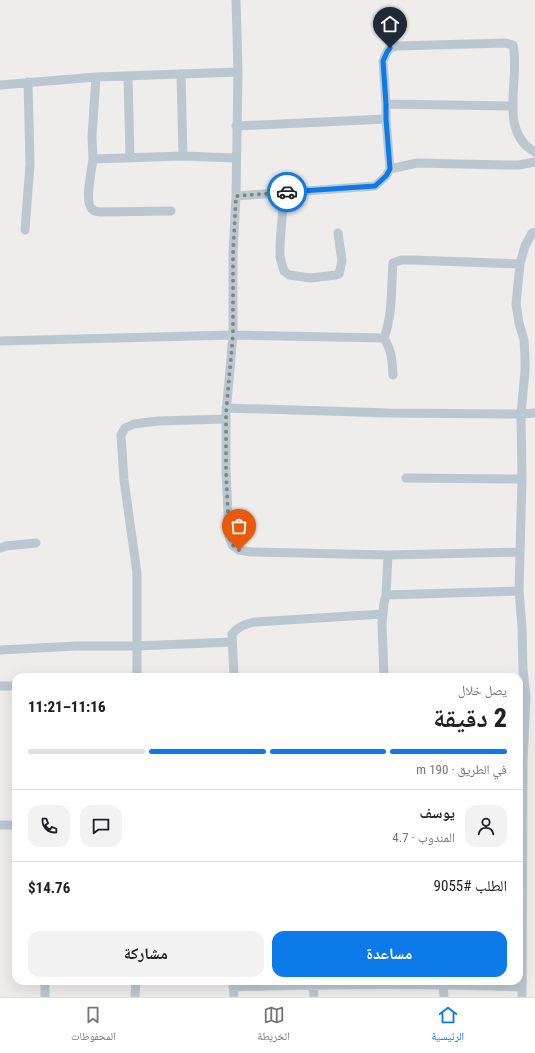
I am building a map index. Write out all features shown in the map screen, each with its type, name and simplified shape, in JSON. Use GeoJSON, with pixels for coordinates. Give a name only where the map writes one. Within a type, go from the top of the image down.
{"type":"FeatureCollection","features":[{"type":"Feature","properties":{"kind":"street"},"geometry":{"type":"LineString","coordinates":[[236,0],[238,72],[236,196],[233,254],[233,335],[226,408],[228,524],[229,536],[232,545],[239,550],[251,552],[388,555],[519,552]]}},
{"type":"Feature","properties":{"kind":"street"},"geometry":{"type":"LineString","coordinates":[[236,196],[375,186],[386,176],[390,169],[383,61],[390,48],[397,46],[505,43],[513,45],[515,55],[512,106],[514,126],[522,142],[535,152]]}},
{"type":"Feature","properties":{"kind":"street"},"geometry":{"type":"LineString","coordinates":[[0,85],[96,77],[238,72]]}},
{"type":"Feature","properties":{"kind":"street"},"geometry":{"type":"LineString","coordinates":[[181,74],[183,156]]}},
{"type":"Feature","properties":{"kind":"street"},"geometry":{"type":"LineString","coordinates":[[96,77],[92,136],[93,159],[88,189],[89,206],[93,210],[101,212],[171,211]]}},
{"type":"Feature","properties":{"kind":"street"},"geometry":{"type":"LineString","coordinates":[[128,77],[130,157]]}},
{"type":"Feature","properties":{"kind":"street"},"geometry":{"type":"LineString","coordinates":[[25,230],[30,164],[28,82]]}},
{"type":"Feature","properties":{"kind":"street"},"geometry":{"type":"LineString","coordinates":[[386,104],[512,106]]}},
{"type":"Feature","properties":{"kind":"street"},"geometry":{"type":"LineString","coordinates":[[236,126],[386,119]]}},
{"type":"Feature","properties":{"kind":"street"},"geometry":{"type":"LineString","coordinates":[[93,159],[183,156],[236,158]]}},
{"type":"Feature","properties":{"kind":"street"},"geometry":{"type":"LineString","coordinates":[[390,169],[417,163],[504,165],[535,162]]}},
{"type":"Feature","properties":{"kind":"street"},"geometry":{"type":"LineString","coordinates":[[284,192],[280,257],[284,271],[289,275],[311,278],[339,274],[342,261],[338,233]]}},
{"type":"Feature","properties":{"kind":"street"},"geometry":{"type":"LineString","coordinates":[[523,747],[531,697],[523,669],[519,591],[522,479],[521,414],[525,357],[524,340],[516,304],[520,264],[525,246],[532,233],[535,232]]}},
{"type":"Feature","properties":{"kind":"street"},"geometry":{"type":"LineString","coordinates":[[384,338],[392,304],[393,263],[401,260],[413,260],[520,264]]}},
{"type":"Feature","properties":{"kind":"street"},"geometry":{"type":"LineString","coordinates":[[0,341],[233,335],[384,338]]}},
{"type":"Feature","properties":{"kind":"street"},"geometry":{"type":"LineString","coordinates":[[384,338],[390,347],[392,354],[393,375]]}},
{"type":"Feature","properties":{"kind":"street"},"geometry":{"type":"LineString","coordinates":[[226,408],[389,413],[535,413]]}},
{"type":"Feature","properties":{"kind":"street"},"geometry":{"type":"LineString","coordinates":[[137,673],[137,573],[124,480],[121,435],[125,428],[134,424],[158,421],[226,419]]}},
{"type":"Feature","properties":{"kind":"street"},"geometry":{"type":"LineString","coordinates":[[406,478],[522,479]]}},
{"type":"Feature","properties":{"kind":"street"},"geometry":{"type":"LineString","coordinates":[[0,548],[36,543]]}},
{"type":"Feature","properties":{"kind":"street"},"geometry":{"type":"LineString","coordinates":[[384,673],[382,623],[386,595],[388,555]]}},
{"type":"Feature","properties":{"kind":"street"},"geometry":{"type":"LineString","coordinates":[[386,595],[519,591]]}},
{"type":"Feature","properties":{"kind":"street"},"geometry":{"type":"LineString","coordinates":[[234,673],[232,634],[237,628],[245,624],[255,622],[383,614]]}},
{"type":"Feature","properties":{"kind":"street"},"geometry":{"type":"LineString","coordinates":[[0,650],[76,646],[137,646],[232,642]]}},
{"type":"Feature","properties":{"kind":"street"},"geometry":{"type":"LineString","coordinates":[[0,686],[12,686]]}},
{"type":"Feature","properties":{"kind":"street"},"geometry":{"type":"LineString","coordinates":[[0,825],[12,825]]}},
{"type":"Feature","properties":{"kind":"street"},"geometry":{"type":"LineString","coordinates":[[45,985],[45,997]]}},
{"type":"Feature","properties":{"kind":"street"},"geometry":{"type":"LineString","coordinates":[[136,985],[136,997]]}},
{"type":"Feature","properties":{"kind":"street"},"geometry":{"type":"LineString","coordinates":[[233,985],[234,997]]}},
{"type":"Feature","properties":{"kind":"street"},"geometry":{"type":"LineString","coordinates":[[313,985],[314,997]]}},
{"type":"Feature","properties":{"kind":"street"},"geometry":{"type":"LineString","coordinates":[[444,985],[444,997]]}},
{"type":"Feature","properties":{"kind":"street"},"geometry":{"type":"LineString","coordinates":[[491,985],[522,987],[522,997]]}},
{"type":"Feature","properties":{"kind":"way so far"},"geometry":{"type":"LineString","coordinates":[[239,550],[232,545],[229,536],[226,471],[226,413],[233,335],[233,254],[236,196],[287,192]]}},
{"type":"Feature","properties":{"kind":"route"},"geometry":{"type":"LineString","coordinates":[[287,192],[375,186],[386,176],[390,169],[383,61],[390,48]]}}]}
